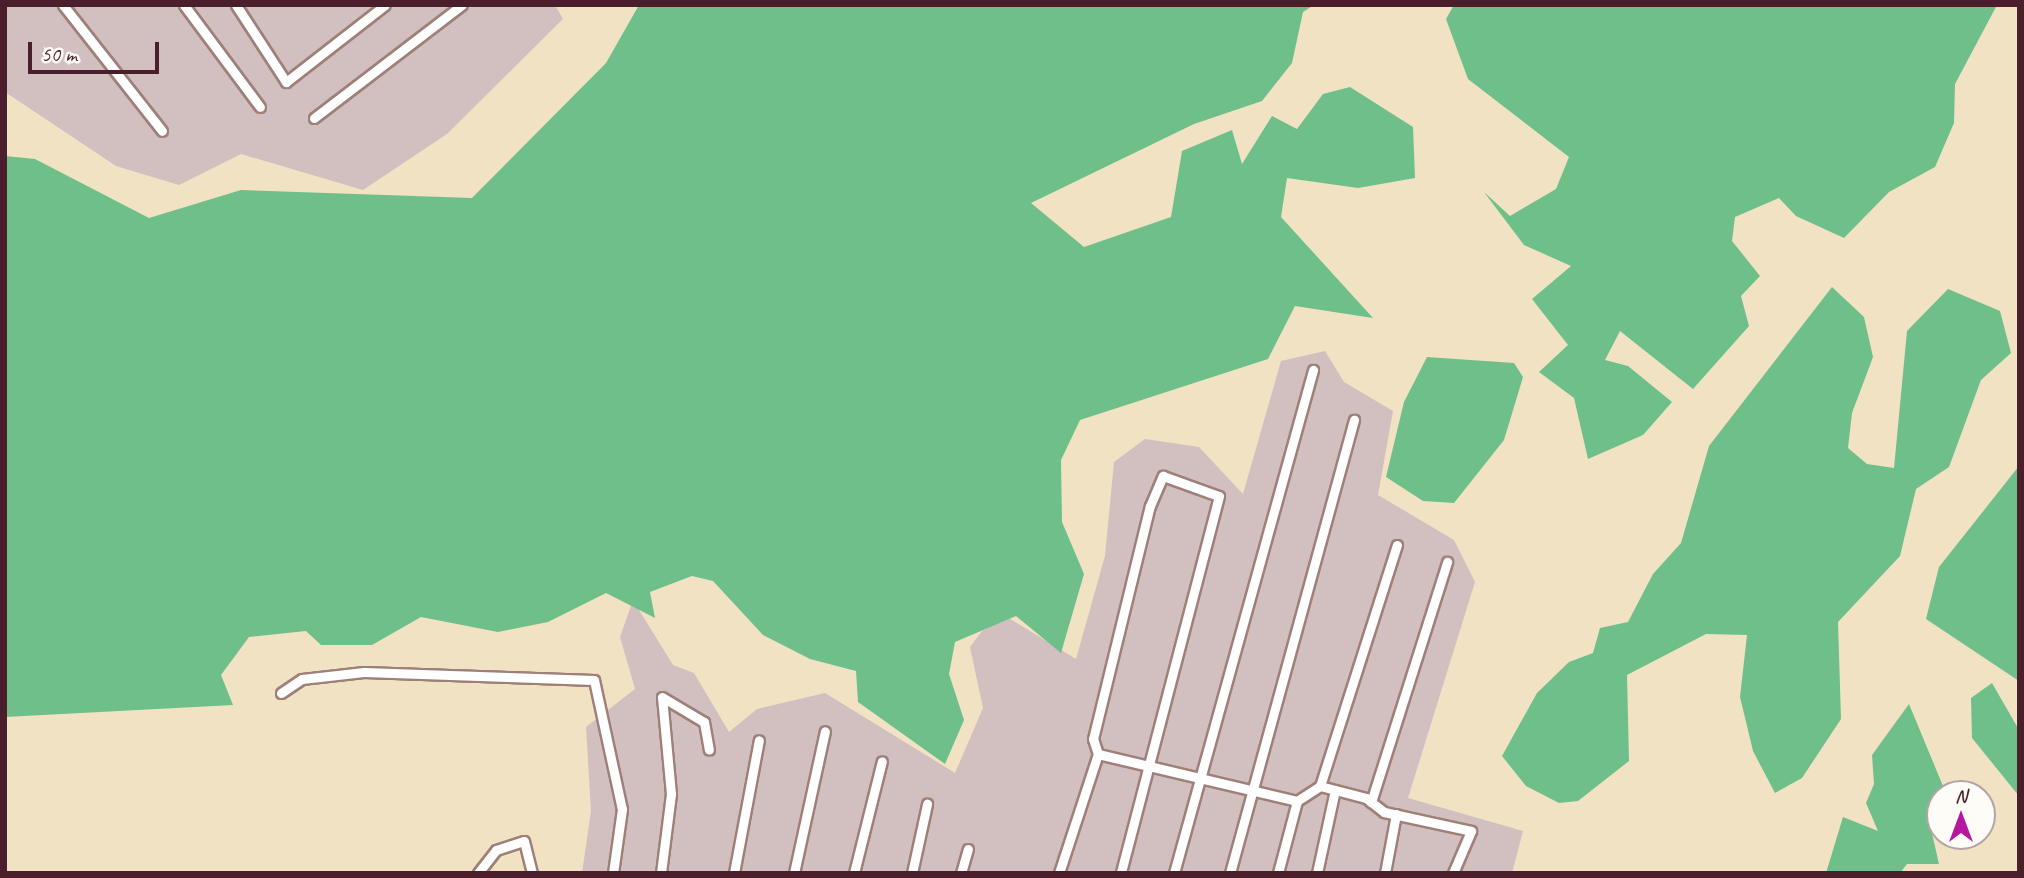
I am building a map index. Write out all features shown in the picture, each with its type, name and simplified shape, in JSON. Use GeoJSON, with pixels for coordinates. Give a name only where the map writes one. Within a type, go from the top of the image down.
{"type":"FeatureCollection","features":[{"type":"Feature","properties":{"kind":"lane"},"geometry":{"type":"LineString","coordinates":[[63,5],[162,131]]}},
{"type":"Feature","properties":{"kind":"lane"},"geometry":{"type":"LineString","coordinates":[[184,5],[260,107]]}},
{"type":"Feature","properties":{"kind":"lane"},"geometry":{"type":"LineString","coordinates":[[236,5],[286,82],[385,5]]}},
{"type":"Feature","properties":{"kind":"lane"},"geometry":{"type":"LineString","coordinates":[[314,118],[462,5]]}},
{"type":"Feature","properties":{"kind":"lane"},"geometry":{"type":"LineString","coordinates":[[1174,873],[1313,370]]}},
{"type":"Feature","properties":{"kind":"lane"},"geometry":{"type":"LineString","coordinates":[[1230,873],[1354,420]]}},
{"type":"Feature","properties":{"kind":"lane"},"geometry":{"type":"LineString","coordinates":[[1059,873],[1098,754],[1093,739],[1150,506],[1163,476],[1219,496],[1121,873]]}},
{"type":"Feature","properties":{"kind":"lane"},"geometry":{"type":"LineString","coordinates":[[1278,873],[1297,801],[1320,786],[1398,545]]}},
{"type":"Feature","properties":{"kind":"lane"},"geometry":{"type":"LineString","coordinates":[[1371,802],[1447,562]]}},
{"type":"Feature","properties":{"kind":"lane"},"geometry":{"type":"LineString","coordinates":[[281,693],[302,679],[364,672],[594,680],[622,809],[613,873]]}},
{"type":"Feature","properties":{"kind":"lane"},"geometry":{"type":"LineString","coordinates":[[661,873],[671,794],[662,697],[704,722],[709,750]]}},
{"type":"Feature","properties":{"kind":"lane"},"geometry":{"type":"LineString","coordinates":[[794,873],[825,731]]}},
{"type":"Feature","properties":{"kind":"lane"},"geometry":{"type":"LineString","coordinates":[[734,873],[759,740]]}},
{"type":"Feature","properties":{"kind":"lane"},"geometry":{"type":"LineString","coordinates":[[1098,754],[1297,801]]}},
{"type":"Feature","properties":{"kind":"lane"},"geometry":{"type":"LineString","coordinates":[[854,873],[882,761]]}},
{"type":"Feature","properties":{"kind":"lane"},"geometry":{"type":"LineString","coordinates":[[1320,786],[1371,802],[1396,814],[1471,831],[1453,873]]}},
{"type":"Feature","properties":{"kind":"lane"},"geometry":{"type":"LineString","coordinates":[[1317,873],[1335,790]]}},
{"type":"Feature","properties":{"kind":"lane"},"geometry":{"type":"LineString","coordinates":[[912,873],[927,804]]}},
{"type":"Feature","properties":{"kind":"lane"},"geometry":{"type":"LineString","coordinates":[[1384,873],[1396,814]]}},
{"type":"Feature","properties":{"kind":"lane"},"geometry":{"type":"LineString","coordinates":[[478,873],[496,850],[524,841],[532,873]]}},
{"type":"Feature","properties":{"kind":"lane"},"geometry":{"type":"LineString","coordinates":[[961,873],[968,849]]}},
{"type":"Feature","properties":{"kind":"shaded area"},"geometry":{"type":"Polygon","coordinates":[[[5,5],[555,5],[563,19],[447,134],[363,190],[241,154],[179,185],[116,166],[5,92],[5,5]]]}},
{"type":"Feature","properties":{"kind":"shaded area"},"geometry":{"type":"Polygon","coordinates":[[[1325,351],[1344,382],[1393,411],[1378,495],[1454,540],[1475,582],[1408,798],[1523,831],[1512,873],[582,873],[591,811],[586,727],[635,689],[620,637],[633,600],[673,665],[694,673],[729,732],[757,709],[825,693],[955,773],[983,708],[970,647],[982,631],[1007,617],[1076,659],[1105,556],[1114,462],[1145,439],[1199,447],[1243,494],[1281,361],[1325,351]]]}},
{"type":"Feature","properties":{"kind":"green space"},"geometry":{"type":"Polygon","coordinates":[[[639,5],[1314,5],[1303,12],[1292,63],[1262,101],[1194,124],[1031,203],[1084,247],[1171,217],[1182,151],[1232,130],[1242,164],[1272,116],[1297,129],[1323,94],[1350,87],[1413,127],[1415,178],[1358,188],[1287,178],[1281,217],[1373,318],[1295,306],[1268,359],[1080,420],[1061,460],[1062,522],[1084,574],[1061,653],[1016,616],[955,642],[949,674],[964,720],[945,764],[858,702],[856,671],[810,659],[763,635],[713,581],[692,576],[650,592],[655,618],[606,593],[548,622],[498,632],[421,617],[372,645],[321,645],[306,631],[249,637],[221,675],[233,705],[5,717],[5,156],[35,159],[149,218],[241,190],[472,198],[606,63],[639,5]]]}},
{"type":"Feature","properties":{"kind":"green space"},"geometry":{"type":"Polygon","coordinates":[[[1454,5],[1997,5],[1955,84],[1954,123],[1935,167],[1889,192],[1844,238],[1796,216],[1779,198],[1735,217],[1732,241],[1760,276],[1741,296],[1749,326],[1693,389],[1620,331],[1605,360],[1628,366],[1672,402],[1643,435],[1588,459],[1574,398],[1539,372],[1568,345],[1532,299],[1571,266],[1524,245],[1484,192],[1510,216],[1556,189],[1569,157],[1468,79],[1446,19],[1454,5]]]}},
{"type":"Feature","properties":{"kind":"green space"},"geometry":{"type":"Polygon","coordinates":[[[1832,287],[1864,317],[1873,357],[1852,413],[1848,448],[1867,464],[1894,468],[1907,331],[1948,289],[2000,311],[2011,353],[1981,380],[1949,467],[1916,489],[1900,556],[1838,622],[1841,719],[1802,778],[1775,793],[1753,751],[1740,697],[1747,635],[1706,634],[1627,675],[1629,761],[1578,801],[1559,803],[1526,786],[1502,756],[1537,693],[1569,662],[1593,653],[1600,628],[1628,622],[1653,574],[1681,543],[1709,446],[1832,287]]]}},
{"type":"Feature","properties":{"kind":"green space"},"geometry":{"type":"Polygon","coordinates":[[[1427,357],[1514,363],[1523,377],[1504,440],[1454,503],[1423,501],[1386,477],[1404,402],[1427,357]]]}},
{"type":"Feature","properties":{"kind":"green space"},"geometry":{"type":"Polygon","coordinates":[[[2019,466],[2019,681],[1926,619],[1939,567],[2019,466]]]}},
{"type":"Feature","properties":{"kind":"green space"},"geometry":{"type":"Polygon","coordinates":[[[1992,683],[2019,730],[2019,796],[1972,738],[1971,698],[1992,683]]]}},
{"type":"Feature","properties":{"kind":"green space"},"geometry":{"type":"Polygon","coordinates":[[[1909,704],[1941,780],[1926,780],[1926,850],[1936,850],[1939,864],[1907,864],[1900,873],[1826,873],[1843,817],[1878,831],[1866,803],[1874,784],[1872,755],[1909,704]]]}}]}
